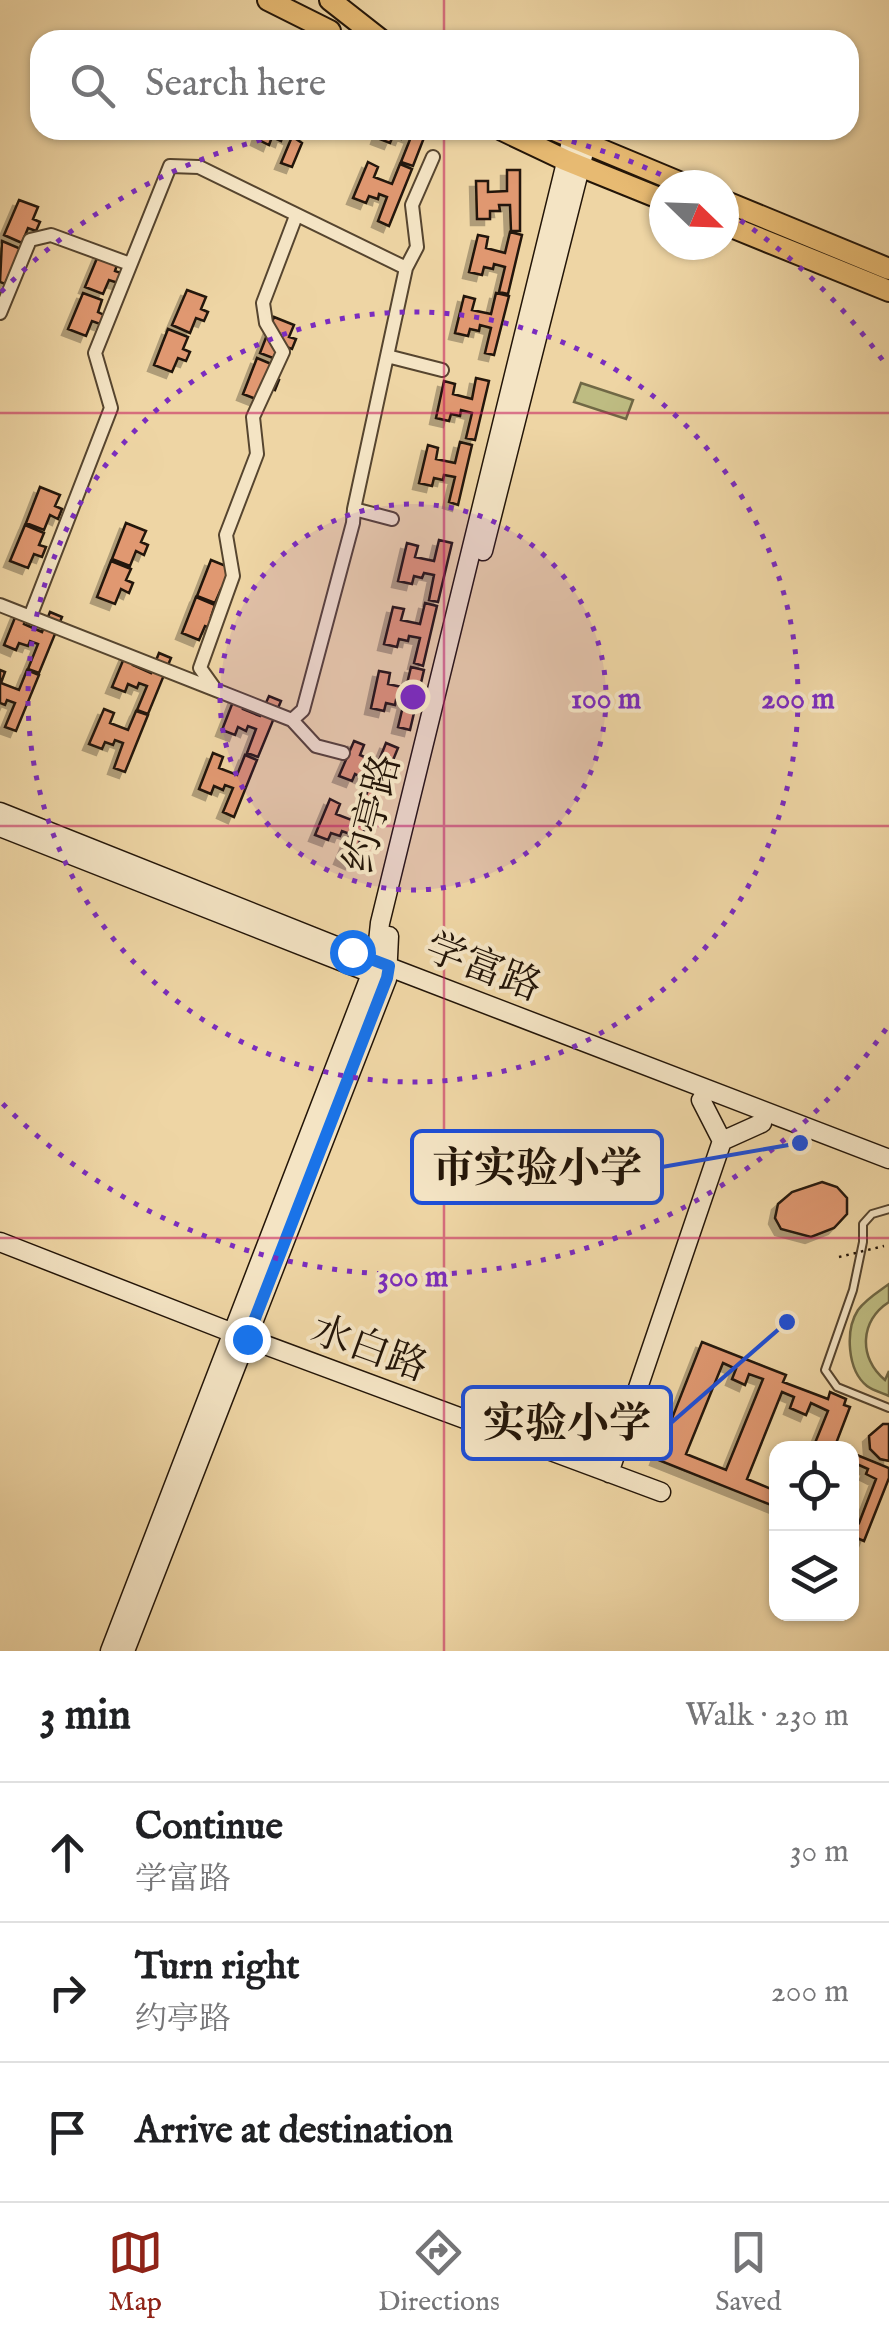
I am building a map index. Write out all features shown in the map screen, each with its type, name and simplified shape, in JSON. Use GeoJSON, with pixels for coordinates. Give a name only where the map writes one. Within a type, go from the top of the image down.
{"type":"FeatureCollection","features":[{"type":"Feature","properties":{"kind":"main road"},"geometry":{"type":"LineString","coordinates":[[268,0],[325,30]]}},
{"type":"Feature","properties":{"kind":"main road"},"geometry":{"type":"LineString","coordinates":[[287,0],[328,30]]}},
{"type":"Feature","properties":{"kind":"main road"},"geometry":{"type":"LineString","coordinates":[[335,2],[369,30]]}},
{"type":"Feature","properties":{"kind":"main road"},"geometry":{"type":"LineString","coordinates":[[523,140],[649,194]]}},
{"type":"Feature","properties":{"kind":"main road"},"geometry":{"type":"LineString","coordinates":[[577,140],[650,170]]}},
{"type":"Feature","properties":{"kind":"main road"},"geometry":{"type":"LineString","coordinates":[[739,207],[889,268]]}},
{"type":"Feature","properties":{"kind":"main road"},"geometry":{"type":"LineString","coordinates":[[739,230],[889,291]]}},
{"type":"Feature","properties":{"kind":"street","name":"约亭路"},"geometry":{"type":"LineString","coordinates":[[125,1651],[240,1336],[381,970],[380,922],[572,163],[570,140]]}},
{"type":"Feature","properties":{"kind":"street"},"geometry":{"type":"LineString","coordinates":[[292,720],[303,710],[353,524],[406,268],[417,247],[412,205],[434,157]]}},
{"type":"Feature","properties":{"kind":"street"},"geometry":{"type":"LineString","coordinates":[[30,617],[110,408],[95,353],[170,166],[198,167],[406,268]]}},
{"type":"Feature","properties":{"kind":"street"},"geometry":{"type":"LineString","coordinates":[[217,691],[200,668],[233,576],[226,535],[257,454],[253,417],[282,352],[266,322],[263,303],[296,216]]}},
{"type":"Feature","properties":{"kind":"street"},"geometry":{"type":"LineString","coordinates":[[0,313],[30,240],[51,235],[130,264]]}},
{"type":"Feature","properties":{"kind":"street"},"geometry":{"type":"LineString","coordinates":[[388,356],[442,370]]}},
{"type":"Feature","properties":{"kind":"street"},"geometry":{"type":"LineString","coordinates":[[354,509],[392,519]]}},
{"type":"Feature","properties":{"kind":"street"},"geometry":{"type":"LineString","coordinates":[[0,605],[292,720],[316,746],[343,753]]}},
{"type":"Feature","properties":{"kind":"street","name":"学富路"},"geometry":{"type":"LineString","coordinates":[[0,812],[701,1100],[889,1172]]}},
{"type":"Feature","properties":{"kind":"street","name":"学富路"},"geometry":{"type":"LineString","coordinates":[[0,826],[889,1159]]}},
{"type":"Feature","properties":{"kind":"street"},"geometry":{"type":"LineString","coordinates":[[609,1473],[722,1140],[701,1100]]}},
{"type":"Feature","properties":{"kind":"street"},"geometry":{"type":"LineString","coordinates":[[722,1140],[762,1123]]}},
{"type":"Feature","properties":{"kind":"street","name":"水白路"},"geometry":{"type":"LineString","coordinates":[[0,1242],[240,1336],[661,1492]]}},
{"type":"Feature","properties":{"kind":"street","name":"约亭路"},"geometry":{"type":"LineString","coordinates":[[110,1651],[240,1336]]}},
{"type":"Feature","properties":{"kind":"lane"},"geometry":{"type":"LineString","coordinates":[[889,1208],[872,1214],[864,1224],[853,1290],[825,1370],[837,1388],[889,1408]]}},
{"type":"Feature","properties":{"kind":"path"},"geometry":{"type":"LineString","coordinates":[[839,1257],[884,1246]]}},
{"type":"Feature","properties":{"kind":"shaded area"},"geometry":{"type":"Polygon","coordinates":[[[581,383],[633,400],[626,419],[574,402],[581,383]]]}},
{"type":"Feature","properties":{"kind":"shaded area"},"geometry":{"type":"Polygon","coordinates":[[[889,1284],[889,1302],[872,1319],[866,1340],[876,1371],[885,1380],[889,1371],[889,1396],[860,1379],[852,1360],[850,1339],[858,1310],[889,1284]]]}},
{"type":"Feature","properties":{"kind":"building"},"geometry":{"type":"Polygon","coordinates":[[[291,140],[302,143],[292,167],[281,163],[291,140]]]}},
{"type":"Feature","properties":{"kind":"building"},"geometry":{"type":"Polygon","coordinates":[[[410,140],[423,140],[413,166],[401,162],[410,140]]]}},
{"type":"Feature","properties":{"kind":"building"},"geometry":{"type":"Polygon","coordinates":[[[368,162],[378,167],[374,177],[392,184],[400,164],[412,169],[389,226],[378,221],[387,197],[369,196],[366,203],[353,198],[368,162]]]}},
{"type":"Feature","properties":{"kind":"building"},"geometry":{"type":"Polygon","coordinates":[[[507,170],[520,170],[520,231],[511,231],[510,205],[499,205],[500,211],[490,211],[490,219],[477,219],[476,181],[488,181],[488,192],[507,191],[507,170]]]}},
{"type":"Feature","properties":{"kind":"building"},"geometry":{"type":"Polygon","coordinates":[[[19,200],[38,207],[33,219],[40,222],[36,231],[28,228],[22,243],[4,235],[19,200]]]}},
{"type":"Feature","properties":{"kind":"building"},"geometry":{"type":"Polygon","coordinates":[[[510,232],[522,235],[508,294],[499,292],[505,267],[484,267],[482,275],[469,272],[478,235],[488,237],[486,248],[505,253],[510,232]]]}},
{"type":"Feature","properties":{"kind":"building"},"geometry":{"type":"Polygon","coordinates":[[[2,241],[21,249],[19,273],[11,270],[5,284],[0,282],[2,241]]]}},
{"type":"Feature","properties":{"kind":"building"},"geometry":{"type":"Polygon","coordinates":[[[100,251],[119,259],[115,271],[121,273],[118,283],[109,280],[103,294],[85,287],[100,251]]]}},
{"type":"Feature","properties":{"kind":"building"},"geometry":{"type":"Polygon","coordinates":[[[187,290],[206,297],[201,309],[208,312],[204,321],[196,318],[190,333],[172,325],[187,290]]]}},
{"type":"Feature","properties":{"kind":"building"},"geometry":{"type":"Polygon","coordinates":[[[83,293],[102,300],[98,312],[104,315],[100,324],[92,321],[86,336],[68,329],[83,293]]]}},
{"type":"Feature","properties":{"kind":"building"},"geometry":{"type":"Polygon","coordinates":[[[496,293],[509,296],[494,355],[485,353],[491,328],[480,325],[479,331],[470,329],[468,336],[455,333],[464,296],[475,299],[472,310],[491,314],[496,293]]]}},
{"type":"Feature","properties":{"kind":"building"},"geometry":{"type":"Polygon","coordinates":[[[274,317],[294,325],[289,337],[296,339],[292,349],[284,346],[278,360],[260,353],[274,317]]]}},
{"type":"Feature","properties":{"kind":"building"},"geometry":{"type":"Polygon","coordinates":[[[168,329],[188,337],[183,349],[190,352],[186,361],[178,358],[172,372],[154,365],[168,329]]]}},
{"type":"Feature","properties":{"kind":"building"},"geometry":{"type":"Polygon","coordinates":[[[257,358],[276,366],[272,377],[279,380],[275,390],[266,386],[261,401],[243,394],[257,358]]]}},
{"type":"Feature","properties":{"kind":"building"},"geometry":{"type":"Polygon","coordinates":[[[476,378],[489,381],[475,440],[466,438],[472,413],[461,410],[460,416],[451,414],[449,421],[436,418],[444,381],[455,384],[453,394],[472,399],[476,378]]]}},
{"type":"Feature","properties":{"kind":"building"},"geometry":{"type":"Polygon","coordinates":[[[460,442],[472,445],[458,505],[449,502],[455,477],[434,478],[432,486],[419,483],[428,445],[438,448],[436,459],[455,463],[460,442]]]}},
{"type":"Feature","properties":{"kind":"building"},"geometry":{"type":"Polygon","coordinates":[[[40,487],[60,495],[55,506],[62,509],[58,519],[50,515],[44,530],[26,523],[40,487]]]}},
{"type":"Feature","properties":{"kind":"building"},"geometry":{"type":"Polygon","coordinates":[[[126,523],[146,531],[141,542],[148,545],[144,555],[136,551],[130,566],[112,559],[126,523]]]}},
{"type":"Feature","properties":{"kind":"building"},"geometry":{"type":"Polygon","coordinates":[[[25,525],[44,533],[39,545],[46,547],[42,557],[34,554],[28,568],[10,561],[25,525]]]}},
{"type":"Feature","properties":{"kind":"building"},"geometry":{"type":"Polygon","coordinates":[[[439,540],[452,543],[438,602],[429,600],[434,575],[414,576],[412,584],[398,581],[407,543],[418,546],[415,557],[434,561],[439,540]]]}},
{"type":"Feature","properties":{"kind":"building"},"geometry":{"type":"Polygon","coordinates":[[[211,560],[231,568],[229,592],[221,589],[215,603],[197,596],[211,560]]]}},
{"type":"Feature","properties":{"kind":"building"},"geometry":{"type":"Polygon","coordinates":[[[111,561],[131,569],[126,580],[133,583],[129,593],[121,589],[115,604],[97,597],[111,561]]]}},
{"type":"Feature","properties":{"kind":"building"},"geometry":{"type":"Polygon","coordinates":[[[196,597],[215,605],[211,617],[218,620],[213,629],[205,626],[199,640],[182,633],[196,597]]]}},
{"type":"Feature","properties":{"kind":"building"},"geometry":{"type":"Polygon","coordinates":[[[425,603],[437,606],[423,666],[414,663],[420,638],[399,639],[397,647],[384,644],[393,607],[404,609],[401,620],[420,624],[425,603]]]}},
{"type":"Feature","properties":{"kind":"building"},"geometry":{"type":"Polygon","coordinates":[[[18,610],[28,614],[24,624],[42,632],[50,612],[62,617],[39,673],[28,669],[38,644],[19,643],[16,650],[4,645],[18,610]]]}},
{"type":"Feature","properties":{"kind":"building"},"geometry":{"type":"Polygon","coordinates":[[[127,651],[137,655],[133,665],[151,673],[159,653],[171,658],[148,714],[137,710],[147,686],[139,683],[137,688],[128,684],[125,692],[112,687],[127,651]]]}},
{"type":"Feature","properties":{"kind":"building"},"geometry":{"type":"Polygon","coordinates":[[[411,667],[424,670],[410,730],[398,727],[404,702],[386,703],[384,711],[371,708],[379,671],[390,673],[388,684],[406,688],[411,667]]]}},
{"type":"Feature","properties":{"kind":"building"},"geometry":{"type":"Polygon","coordinates":[[[0,670],[5,672],[1,683],[19,690],[27,670],[39,675],[16,731],[5,727],[15,703],[0,703],[0,670]]]}},
{"type":"Feature","properties":{"kind":"building"},"geometry":{"type":"Polygon","coordinates":[[[236,694],[247,698],[243,709],[260,716],[269,696],[281,701],[258,757],[247,753],[256,729],[248,726],[246,731],[238,727],[235,735],[222,730],[236,694]]]}},
{"type":"Feature","properties":{"kind":"building"},"geometry":{"type":"Polygon","coordinates":[[[104,709],[114,713],[110,723],[128,730],[136,711],[148,715],[125,772],[114,768],[123,743],[105,742],[102,749],[89,744],[104,709]]]}},
{"type":"Feature","properties":{"kind":"building"},"geometry":{"type":"Polygon","coordinates":[[[354,741],[364,745],[360,755],[378,763],[386,743],[398,748],[375,804],[364,800],[374,776],[366,772],[363,778],[355,774],[352,781],[339,776],[354,741]]]}},
{"type":"Feature","properties":{"kind":"building"},"geometry":{"type":"Polygon","coordinates":[[[213,753],[223,757],[219,768],[237,775],[245,755],[257,760],[234,817],[223,812],[233,788],[225,785],[223,790],[214,786],[211,794],[199,789],[213,753]]]}},
{"type":"Feature","properties":{"kind":"building"},"geometry":{"type":"Polygon","coordinates":[[[330,799],[340,804],[336,814],[354,821],[362,801],[374,806],[351,863],[340,858],[350,834],[331,833],[328,840],[315,835],[330,799]]]}},
{"type":"Feature","properties":{"kind":"building"},"geometry":{"type":"Polygon","coordinates":[[[822,1182],[837,1187],[847,1198],[847,1214],[834,1228],[811,1237],[781,1229],[775,1218],[778,1204],[792,1192],[822,1182]]]}},
{"type":"Feature","properties":{"kind":"building"},"geometry":{"type":"Polygon","coordinates":[[[702,1342],[786,1375],[783,1382],[828,1399],[830,1392],[846,1399],[844,1405],[850,1407],[837,1441],[816,1441],[828,1411],[811,1403],[806,1415],[790,1408],[794,1397],[782,1392],[747,1479],[769,1488],[769,1504],[656,1459],[702,1342]],[[723,1363],[686,1454],[726,1470],[763,1379],[749,1374],[745,1385],[732,1379],[736,1369],[723,1363]]]}},
{"type":"Feature","properties":{"kind":"building"},"geometry":{"type":"Polygon","coordinates":[[[883,1424],[889,1424],[889,1461],[880,1459],[870,1449],[869,1436],[883,1424]]]}},
{"type":"Feature","properties":{"kind":"building"},"geometry":{"type":"Polygon","coordinates":[[[859,1456],[889,1468],[889,1478],[864,1541],[859,1539],[859,1523],[876,1479],[866,1474],[868,1469],[859,1465],[859,1456]]]}},
{"type":"Feature","properties":{"kind":"place","name":"市实验小学"},"geometry":{"type":"Point","coordinates":[800,1143]}},
{"type":"Feature","properties":{"kind":"place","name":"实验小学"},"geometry":{"type":"Point","coordinates":[787,1322]}},
{"type":"Feature","properties":{"kind":"route"},"geometry":{"type":"LineString","coordinates":[[247,1339],[387,978],[389,966],[352,952]]}}]}
